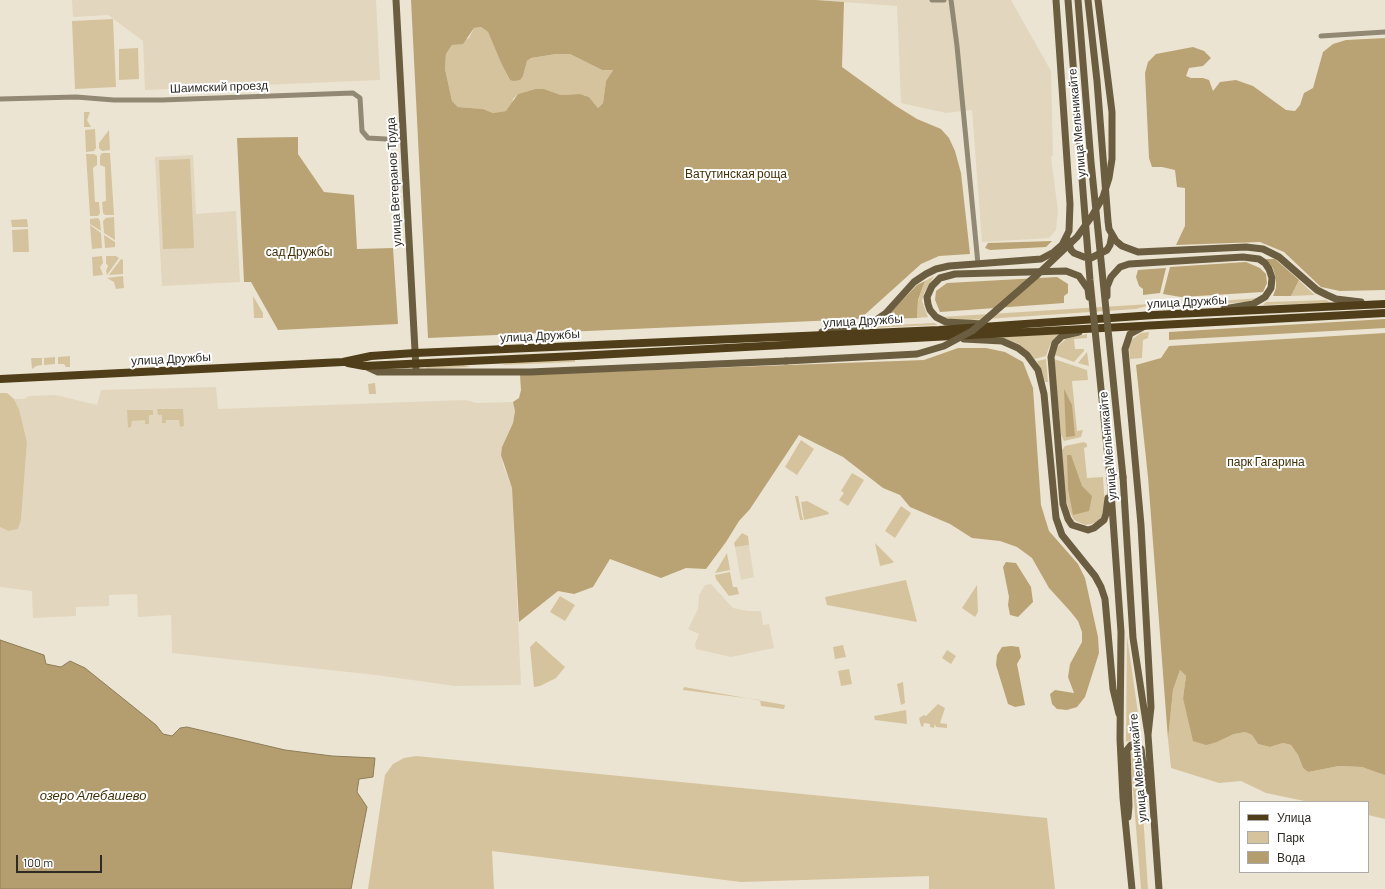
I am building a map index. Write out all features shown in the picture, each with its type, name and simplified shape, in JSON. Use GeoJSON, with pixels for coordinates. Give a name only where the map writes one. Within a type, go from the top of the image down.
{"type":"FeatureCollection","features":[{"type":"Feature","properties":{"kind":"main road","name":"улица Ветеранов Труда"},"geometry":{"type":"LineString","coordinates":[[396,0],[416,373]]}},
{"type":"Feature","properties":{"kind":"main road"},"geometry":{"type":"LineString","coordinates":[[1056,0],[1070,204],[1068,236],[1070,250],[1078,255],[1091,258],[1107,250],[1110,245],[1112,235]]}},
{"type":"Feature","properties":{"kind":"main road","name":"улица Мельникайте"},"geometry":{"type":"LineString","coordinates":[[1068,0],[1093,310],[1110,478],[1121,632],[1119,714],[1123,798],[1132,889]]}},
{"type":"Feature","properties":{"kind":"main road","name":"улица Мельникайте"},"geometry":{"type":"LineString","coordinates":[[1078,0],[1123,477],[1134,638],[1148,735],[1159,889]]}},
{"type":"Feature","properties":{"kind":"main road"},"geometry":{"type":"LineString","coordinates":[[1088,0],[1097,81],[1108,221],[1112,235],[1122,246],[1138,252],[1246,248],[1263,249],[1279,257],[1317,290],[1327,295],[1350,302],[1385,303]]}},
{"type":"Feature","properties":{"kind":"main road"},"geometry":{"type":"LineString","coordinates":[[364,366],[378,372],[530,372],[917,354],[944,346],[967,334],[984,321],[1038,274],[1078,236],[1092,216],[1102,197],[1109,178],[1112,159],[1112,112],[1098,0]]}},
{"type":"Feature","properties":{"kind":"main road"},"geometry":{"type":"LineString","coordinates":[[807,336],[868,324],[886,313],[914,282],[926,274],[949,266],[1041,259],[1054,252],[1068,236]]}},
{"type":"Feature","properties":{"kind":"main road"},"geometry":{"type":"LineString","coordinates":[[1106,309],[1107,287],[1111,277],[1120,267],[1129,264],[1252,257],[1265,263],[1272,278],[1271,288],[1263,299],[1253,304],[1210,312]]}},
{"type":"Feature","properties":{"kind":"main road"},"geometry":{"type":"LineString","coordinates":[[1001,325],[946,322],[932,314],[928,304],[929,291],[935,282],[940,278],[955,274],[1057,271],[1074,273],[1079,276],[1088,289],[1093,310]]}},
{"type":"Feature","properties":{"kind":"main road","name":"улица Дружбы"},"geometry":{"type":"LineString","coordinates":[[0,379],[343,362],[371,356],[415,353],[807,336],[1385,303]]}},
{"type":"Feature","properties":{"kind":"main road","name":"улица Дружбы"},"geometry":{"type":"LineString","coordinates":[[343,362],[364,366],[415,362],[576,356],[1385,313]]}},
{"type":"Feature","properties":{"kind":"main road"},"geometry":{"type":"LineString","coordinates":[[1146,326],[1130,334],[1125,349],[1141,525],[1151,708],[1148,735]]}},
{"type":"Feature","properties":{"kind":"main road"},"geometry":{"type":"LineString","coordinates":[[1099,327],[1062,336],[1055,343],[1051,357],[1063,504],[1068,519],[1072,525],[1088,530],[1094,528],[1104,520],[1110,478]]}},
{"type":"Feature","properties":{"kind":"main road"},"geometry":{"type":"LineString","coordinates":[[939,336],[1002,341],[1018,348],[1027,355],[1038,370],[1044,394],[1056,518],[1062,534],[1095,576],[1105,599],[1114,689],[1119,714]]}},
{"type":"Feature","properties":{"kind":"main road"},"geometry":{"type":"LineString","coordinates":[[1127,830],[1130,806],[1127,750],[1131,745],[1137,745],[1142,748],[1147,788],[1153,801]]}},
{"type":"Feature","properties":{"kind":"street"},"geometry":{"type":"LineString","coordinates":[[932,0],[944,0]]}},
{"type":"Feature","properties":{"kind":"street"},"geometry":{"type":"LineString","coordinates":[[951,0],[957,46],[978,264]]}},
{"type":"Feature","properties":{"kind":"street"},"geometry":{"type":"LineString","coordinates":[[1321,36],[1385,32]]}},
{"type":"Feature","properties":{"kind":"street","name":"Шаимский проезд"},"geometry":{"type":"LineString","coordinates":[[0,99],[82,97],[114,100],[162,100],[353,92],[360,98],[362,131],[368,138],[403,140]]}},
{"type":"Feature","properties":{"kind":"shaded area"},"geometry":{"type":"Polygon","coordinates":[[[72,0],[376,0],[380,80],[145,90],[143,41],[108,15],[73,17],[72,0]]]}},
{"type":"Feature","properties":{"kind":"shaded area"},"geometry":{"type":"Polygon","coordinates":[[[816,0],[1011,0],[1051,71],[1053,156],[1051,157],[1058,211],[1056,230],[1049,238],[982,242],[972,110],[946,113],[901,103],[897,6],[816,0]]]}},
{"type":"Feature","properties":{"kind":"shaded area"},"geometry":{"type":"Polygon","coordinates":[[[193,155],[196,214],[236,211],[240,282],[162,286],[155,157],[193,155]]]}},
{"type":"Feature","properties":{"kind":"shaded area"},"geometry":{"type":"Polygon","coordinates":[[[216,387],[218,409],[466,400],[476,403],[513,402],[515,411],[513,423],[502,447],[503,465],[512,488],[521,685],[455,686],[376,675],[172,653],[171,615],[138,617],[137,594],[109,595],[109,606],[76,607],[76,616],[33,618],[32,591],[0,587],[0,527],[8,531],[18,529],[21,520],[27,442],[19,409],[14,399],[24,399],[29,396],[56,395],[97,405],[101,390],[216,387]]]}},
{"type":"Feature","properties":{"kind":"shaded area"},"geometry":{"type":"Polygon","coordinates":[[[749,545],[754,577],[741,580],[735,547],[749,545]]]}},
{"type":"Feature","properties":{"kind":"shaded area"},"geometry":{"type":"Polygon","coordinates":[[[711,584],[733,608],[748,611],[761,611],[763,625],[769,624],[774,648],[731,657],[696,649],[695,644],[699,634],[688,629],[698,609],[699,595],[705,585],[711,584]]]}},
{"type":"Feature","properties":{"kind":"green space","name":"Ватутинская роща"},"geometry":{"type":"Polygon","coordinates":[[[411,0],[816,0],[844,2],[842,67],[896,106],[917,119],[941,129],[949,138],[955,151],[961,173],[970,254],[939,256],[921,264],[860,319],[428,338],[411,0]],[[481,27],[474,28],[463,44],[452,45],[446,54],[445,69],[452,101],[458,107],[483,109],[493,113],[506,111],[518,94],[535,89],[544,89],[561,95],[580,94],[589,97],[598,108],[603,103],[606,81],[613,70],[602,70],[570,54],[556,54],[531,58],[527,61],[523,76],[520,80],[510,80],[488,32],[481,27]]]}},
{"type":"Feature","properties":{"kind":"green space"},"geometry":{"type":"Polygon","coordinates":[[[113,19],[116,87],[75,89],[72,21],[113,19]]]}},
{"type":"Feature","properties":{"kind":"green space"},"geometry":{"type":"Polygon","coordinates":[[[481,27],[488,32],[510,80],[523,76],[527,61],[531,58],[556,54],[570,54],[602,70],[613,70],[606,81],[603,103],[598,108],[589,97],[580,94],[561,95],[544,89],[535,89],[518,94],[513,99],[512,106],[507,111],[493,113],[483,109],[458,107],[452,101],[445,69],[446,54],[452,45],[469,38],[474,28],[481,27]]]}},
{"type":"Feature","properties":{"kind":"green space"},"geometry":{"type":"Polygon","coordinates":[[[1385,38],[1385,290],[1340,291],[1321,287],[1284,252],[1260,242],[1176,245],[1185,226],[1185,188],[1177,187],[1175,170],[1162,167],[1152,167],[1149,158],[1145,73],[1148,62],[1156,54],[1193,47],[1204,51],[1211,58],[1203,66],[1189,68],[1186,76],[1209,80],[1213,91],[1220,82],[1236,80],[1253,86],[1286,110],[1295,111],[1300,105],[1304,93],[1313,88],[1323,52],[1333,44],[1346,40],[1385,38]]]}},
{"type":"Feature","properties":{"kind":"green space"},"geometry":{"type":"Polygon","coordinates":[[[138,48],[139,79],[119,80],[119,49],[138,48]]]}},
{"type":"Feature","properties":{"kind":"green space"},"geometry":{"type":"Polygon","coordinates":[[[84,112],[90,112],[87,120],[91,127],[84,127],[84,112]]]}},
{"type":"Feature","properties":{"kind":"green space"},"geometry":{"type":"Polygon","coordinates":[[[95,129],[96,148],[94,151],[86,152],[85,130],[95,129]]]}},
{"type":"Feature","properties":{"kind":"green space"},"geometry":{"type":"Polygon","coordinates":[[[109,130],[110,150],[102,151],[99,148],[99,143],[109,130]]]}},
{"type":"Feature","properties":{"kind":"green space","name":"сад Дружбы"},"geometry":{"type":"Polygon","coordinates":[[[298,137],[298,154],[324,192],[354,195],[357,249],[393,248],[398,324],[278,330],[251,282],[244,282],[237,138],[298,137]]]}},
{"type":"Feature","properties":{"kind":"green space"},"geometry":{"type":"Polygon","coordinates":[[[102,153],[110,153],[114,215],[105,215],[103,213],[102,202],[106,201],[105,167],[100,165],[100,156],[102,153]]]}},
{"type":"Feature","properties":{"kind":"green space"},"geometry":{"type":"Polygon","coordinates":[[[86,154],[94,154],[97,156],[97,165],[93,168],[95,202],[99,202],[100,213],[98,216],[90,216],[86,154]]]}},
{"type":"Feature","properties":{"kind":"green space"},"geometry":{"type":"Polygon","coordinates":[[[190,159],[194,248],[163,249],[159,160],[190,159]]]}},
{"type":"Feature","properties":{"kind":"green space"},"geometry":{"type":"Polygon","coordinates":[[[114,217],[115,240],[104,233],[103,221],[106,218],[114,217]]]}},
{"type":"Feature","properties":{"kind":"green space"},"geometry":{"type":"Polygon","coordinates":[[[98,218],[100,221],[101,231],[90,224],[90,219],[98,218]]]}},
{"type":"Feature","properties":{"kind":"green space"},"geometry":{"type":"Polygon","coordinates":[[[27,219],[28,227],[12,227],[11,220],[27,219]]]}},
{"type":"Feature","properties":{"kind":"green space"},"geometry":{"type":"Polygon","coordinates":[[[90,225],[101,233],[102,248],[92,249],[90,225]]]}},
{"type":"Feature","properties":{"kind":"green space"},"geometry":{"type":"Polygon","coordinates":[[[28,229],[29,252],[13,252],[12,230],[28,229]]]}},
{"type":"Feature","properties":{"kind":"green space"},"geometry":{"type":"Polygon","coordinates":[[[104,235],[115,242],[115,247],[105,248],[104,235]]]}},
{"type":"Feature","properties":{"kind":"green space"},"geometry":{"type":"Polygon","coordinates":[[[1052,241],[1046,247],[990,250],[985,248],[988,243],[1052,241]]]}},
{"type":"Feature","properties":{"kind":"green space"},"geometry":{"type":"Polygon","coordinates":[[[102,256],[103,263],[100,267],[103,275],[93,276],[92,257],[102,256]]]}},
{"type":"Feature","properties":{"kind":"green space"},"geometry":{"type":"Polygon","coordinates":[[[106,256],[116,256],[119,258],[107,275],[106,271],[108,266],[106,263],[106,256]]]}},
{"type":"Feature","properties":{"kind":"green space"},"geometry":{"type":"Polygon","coordinates":[[[121,259],[123,260],[123,274],[109,275],[121,259]]]}},
{"type":"Feature","properties":{"kind":"green space"},"geometry":{"type":"Polygon","coordinates":[[[1266,259],[1275,259],[1299,280],[1291,296],[1273,296],[1276,288],[1276,279],[1273,268],[1266,259]]]}},
{"type":"Feature","properties":{"kind":"green space"},"geometry":{"type":"Polygon","coordinates":[[[1246,262],[1260,268],[1266,274],[1267,283],[1263,292],[1181,297],[1163,294],[1170,267],[1246,262]]]}},
{"type":"Feature","properties":{"kind":"green space"},"geometry":{"type":"Polygon","coordinates":[[[1166,268],[1160,293],[1143,295],[1143,289],[1139,286],[1136,277],[1138,270],[1166,268]]]}},
{"type":"Feature","properties":{"kind":"green space"},"geometry":{"type":"Polygon","coordinates":[[[123,276],[124,288],[116,289],[114,282],[107,278],[123,276]]]}},
{"type":"Feature","properties":{"kind":"green space"},"geometry":{"type":"Polygon","coordinates":[[[934,276],[924,293],[922,301],[928,317],[917,318],[918,301],[925,281],[934,276]]]}},
{"type":"Feature","properties":{"kind":"green space"},"geometry":{"type":"Polygon","coordinates":[[[1057,277],[1068,284],[1068,293],[1064,296],[1064,303],[940,312],[935,300],[936,291],[947,283],[1057,277]]]}},
{"type":"Feature","properties":{"kind":"green space"},"geometry":{"type":"Polygon","coordinates":[[[1299,280],[1307,288],[1315,295],[1291,296],[1299,280]]]}},
{"type":"Feature","properties":{"kind":"green space"},"geometry":{"type":"Polygon","coordinates":[[[925,281],[918,300],[917,318],[884,319],[917,285],[925,281]]]}},
{"type":"Feature","properties":{"kind":"green space"},"geometry":{"type":"Polygon","coordinates":[[[253,296],[263,313],[263,318],[254,318],[253,296]]]}},
{"type":"Feature","properties":{"kind":"green space"},"geometry":{"type":"Polygon","coordinates":[[[1259,298],[1247,302],[1192,306],[1178,304],[1259,298]]]}},
{"type":"Feature","properties":{"kind":"green space"},"geometry":{"type":"Polygon","coordinates":[[[1326,300],[1331,303],[1263,305],[1266,302],[1326,300]]]}},
{"type":"Feature","properties":{"kind":"green space"},"geometry":{"type":"Polygon","coordinates":[[[1150,304],[1136,309],[956,321],[941,317],[1150,304]]]}},
{"type":"Feature","properties":{"kind":"green space"},"geometry":{"type":"Polygon","coordinates":[[[1385,319],[1385,328],[1169,340],[1169,332],[1385,319]]]}},
{"type":"Feature","properties":{"kind":"green space"},"geometry":{"type":"Polygon","coordinates":[[[934,323],[938,325],[870,328],[874,326],[934,323]]]}},
{"type":"Feature","properties":{"kind":"green space"},"geometry":{"type":"Polygon","coordinates":[[[1149,332],[1148,338],[1143,340],[1142,358],[1130,359],[1129,345],[1131,340],[1141,333],[1149,332]]]}},
{"type":"Feature","properties":{"kind":"green space","name":"парк Гагарина"},"geometry":{"type":"Polygon","coordinates":[[[1385,333],[1385,775],[1362,767],[1339,766],[1308,772],[1303,768],[1298,755],[1291,745],[1283,743],[1270,747],[1258,744],[1252,735],[1245,732],[1234,734],[1217,742],[1206,745],[1193,741],[1183,698],[1186,676],[1180,670],[1173,690],[1168,739],[1148,477],[1136,365],[1161,358],[1169,346],[1385,333]]]}},
{"type":"Feature","properties":{"kind":"green space"},"geometry":{"type":"Polygon","coordinates":[[[1060,334],[1050,345],[1046,356],[1035,359],[1019,344],[1001,337],[1060,334]]]}},
{"type":"Feature","properties":{"kind":"green space"},"geometry":{"type":"Polygon","coordinates":[[[1087,334],[1087,338],[1074,339],[1075,349],[1084,349],[1084,351],[1074,362],[1055,355],[1057,347],[1066,339],[1087,334]]]}},
{"type":"Feature","properties":{"kind":"green space"},"geometry":{"type":"Polygon","coordinates":[[[958,348],[986,348],[1005,352],[1023,362],[1033,388],[1041,505],[1049,531],[1078,564],[1085,578],[1098,637],[1099,653],[1085,697],[1077,707],[1067,710],[1057,709],[1052,704],[1050,694],[1055,690],[1074,693],[1068,677],[1070,664],[1082,642],[1082,632],[1078,621],[1049,588],[1032,558],[1017,547],[1000,541],[972,538],[950,524],[910,507],[900,495],[883,488],[843,457],[799,435],[750,509],[739,521],[706,569],[686,568],[661,578],[610,559],[593,587],[574,594],[558,591],[519,622],[512,488],[501,455],[502,447],[513,423],[515,411],[513,402],[519,398],[521,390],[520,375],[924,360],[958,348]]]}},
{"type":"Feature","properties":{"kind":"green space"},"geometry":{"type":"Polygon","coordinates":[[[1087,352],[1089,366],[1078,363],[1087,352]]]}},
{"type":"Feature","properties":{"kind":"green space"},"geometry":{"type":"Polygon","coordinates":[[[70,356],[70,367],[66,367],[64,364],[58,364],[58,357],[70,356]]]}},
{"type":"Feature","properties":{"kind":"green space"},"geometry":{"type":"Polygon","coordinates":[[[55,357],[55,364],[44,365],[44,358],[55,357]]]}},
{"type":"Feature","properties":{"kind":"green space"},"geometry":{"type":"Polygon","coordinates":[[[31,358],[42,358],[42,365],[36,366],[32,369],[31,358]]]}},
{"type":"Feature","properties":{"kind":"green space"},"geometry":{"type":"Polygon","coordinates":[[[1046,359],[1048,382],[1045,382],[1037,361],[1046,359]]]}},
{"type":"Feature","properties":{"kind":"green space"},"geometry":{"type":"Polygon","coordinates":[[[1054,359],[1087,370],[1088,380],[1072,381],[1077,431],[1083,430],[1081,437],[1064,441],[1061,435],[1054,359]]]}},
{"type":"Feature","properties":{"kind":"green space"},"geometry":{"type":"Polygon","coordinates":[[[575,360],[575,362],[501,365],[514,362],[575,360]]]}},
{"type":"Feature","properties":{"kind":"green space"},"geometry":{"type":"Polygon","coordinates":[[[459,364],[471,367],[425,369],[427,367],[459,364]]]}},
{"type":"Feature","properties":{"kind":"green space"},"geometry":{"type":"Polygon","coordinates":[[[375,383],[376,394],[369,394],[368,384],[375,383]]]}},
{"type":"Feature","properties":{"kind":"green space"},"geometry":{"type":"Polygon","coordinates":[[[1064,389],[1072,405],[1075,436],[1066,437],[1064,389]]]}},
{"type":"Feature","properties":{"kind":"green space"},"geometry":{"type":"Polygon","coordinates":[[[0,393],[7,393],[14,399],[19,409],[27,442],[21,520],[18,529],[8,531],[0,527],[0,393]]]}},
{"type":"Feature","properties":{"kind":"green space"},"geometry":{"type":"Polygon","coordinates":[[[157,409],[183,409],[184,426],[180,427],[179,420],[166,420],[166,423],[162,423],[162,415],[158,415],[157,409]]]}},
{"type":"Feature","properties":{"kind":"green space"},"geometry":{"type":"Polygon","coordinates":[[[127,410],[153,410],[153,415],[149,415],[149,424],[145,424],[145,420],[132,421],[131,427],[128,428],[127,410]]]}},
{"type":"Feature","properties":{"kind":"green space"},"geometry":{"type":"Polygon","coordinates":[[[801,440],[814,449],[797,475],[785,467],[801,440]]]}},
{"type":"Feature","properties":{"kind":"green space"},"geometry":{"type":"Polygon","coordinates":[[[1084,442],[1087,444],[1087,447],[1084,448],[1087,478],[1103,477],[1105,508],[1103,515],[1098,521],[1085,525],[1074,520],[1069,510],[1065,495],[1062,450],[1065,446],[1084,442]]]}},
{"type":"Feature","properties":{"kind":"green space"},"geometry":{"type":"Polygon","coordinates":[[[1067,455],[1071,455],[1082,486],[1092,496],[1089,511],[1073,515],[1068,489],[1067,455]]]}},
{"type":"Feature","properties":{"kind":"green space"},"geometry":{"type":"Polygon","coordinates":[[[852,473],[864,480],[848,506],[839,500],[844,493],[841,491],[852,473]]]}},
{"type":"Feature","properties":{"kind":"green space"},"geometry":{"type":"Polygon","coordinates":[[[795,496],[798,496],[803,520],[800,520],[795,496]]]}},
{"type":"Feature","properties":{"kind":"green space"},"geometry":{"type":"Polygon","coordinates":[[[807,501],[828,512],[829,514],[804,520],[801,502],[807,501]]]}},
{"type":"Feature","properties":{"kind":"green space"},"geometry":{"type":"Polygon","coordinates":[[[901,506],[911,513],[895,538],[885,531],[901,506]]]}},
{"type":"Feature","properties":{"kind":"green space"},"geometry":{"type":"Polygon","coordinates":[[[742,533],[748,536],[749,545],[735,547],[734,543],[742,533]]]}},
{"type":"Feature","properties":{"kind":"green space"},"geometry":{"type":"Polygon","coordinates":[[[875,543],[894,562],[880,566],[875,543]]]}},
{"type":"Feature","properties":{"kind":"green space"},"geometry":{"type":"Polygon","coordinates":[[[727,553],[730,570],[715,573],[727,553]]]}},
{"type":"Feature","properties":{"kind":"green space"},"geometry":{"type":"Polygon","coordinates":[[[1006,562],[1016,563],[1031,587],[1033,602],[1018,617],[1010,615],[1008,605],[1009,597],[1003,567],[1006,562]]]}},
{"type":"Feature","properties":{"kind":"green space"},"geometry":{"type":"Polygon","coordinates":[[[730,572],[733,587],[737,587],[739,594],[729,596],[716,579],[715,575],[730,572]]]}},
{"type":"Feature","properties":{"kind":"green space"},"geometry":{"type":"Polygon","coordinates":[[[906,580],[917,622],[827,605],[825,597],[906,580]]]}},
{"type":"Feature","properties":{"kind":"green space"},"geometry":{"type":"Polygon","coordinates":[[[977,585],[978,612],[975,617],[962,608],[977,585]]]}},
{"type":"Feature","properties":{"kind":"green space"},"geometry":{"type":"Polygon","coordinates":[[[560,596],[575,605],[565,621],[550,612],[560,596]]]}},
{"type":"Feature","properties":{"kind":"green space"},"geometry":{"type":"Polygon","coordinates":[[[1127,636],[1142,741],[1134,739],[1126,742],[1127,636]]]}},
{"type":"Feature","properties":{"kind":"green space"},"geometry":{"type":"Polygon","coordinates":[[[536,641],[565,667],[556,678],[540,686],[534,687],[530,647],[536,641]]]}},
{"type":"Feature","properties":{"kind":"green space"},"geometry":{"type":"Polygon","coordinates":[[[843,645],[846,657],[835,659],[833,647],[843,645]]]}},
{"type":"Feature","properties":{"kind":"green space"},"geometry":{"type":"Polygon","coordinates":[[[1002,647],[1019,647],[1021,657],[1017,664],[1025,705],[1015,707],[1008,704],[996,665],[997,655],[1002,647]]]}},
{"type":"Feature","properties":{"kind":"green space"},"geometry":{"type":"Polygon","coordinates":[[[947,650],[956,656],[951,664],[942,658],[947,650]]]}},
{"type":"Feature","properties":{"kind":"green space"},"geometry":{"type":"Polygon","coordinates":[[[849,669],[852,684],[841,686],[838,671],[849,669]]]}},
{"type":"Feature","properties":{"kind":"green space"},"geometry":{"type":"Polygon","coordinates":[[[1180,670],[1186,676],[1183,698],[1217,742],[1234,734],[1245,732],[1252,735],[1258,744],[1270,747],[1283,743],[1291,745],[1298,755],[1303,768],[1308,772],[1339,766],[1362,767],[1382,773],[1385,775],[1385,819],[1369,815],[1369,801],[1304,801],[1266,793],[1241,781],[1219,783],[1171,768],[1168,739],[1173,690],[1180,670]]]}},
{"type":"Feature","properties":{"kind":"green space"},"geometry":{"type":"Polygon","coordinates":[[[903,682],[905,703],[901,705],[897,684],[903,682]]]}},
{"type":"Feature","properties":{"kind":"green space"},"geometry":{"type":"Polygon","coordinates":[[[684,687],[749,699],[683,690],[684,687]]]}},
{"type":"Feature","properties":{"kind":"green space"},"geometry":{"type":"Polygon","coordinates":[[[760,701],[785,705],[784,709],[761,706],[760,701]]]}},
{"type":"Feature","properties":{"kind":"green space"},"geometry":{"type":"Polygon","coordinates":[[[938,704],[945,708],[940,723],[947,724],[947,728],[936,727],[935,724],[934,728],[930,727],[930,724],[924,723],[923,727],[921,726],[919,718],[924,715],[926,716],[938,704]]]}},
{"type":"Feature","properties":{"kind":"green space"},"geometry":{"type":"Polygon","coordinates":[[[906,710],[907,724],[875,720],[874,716],[906,710]]]}},
{"type":"Feature","properties":{"kind":"green space"},"geometry":{"type":"Polygon","coordinates":[[[1133,749],[1136,749],[1139,752],[1148,889],[1141,889],[1130,754],[1133,749]]]}},
{"type":"Feature","properties":{"kind":"green space"},"geometry":{"type":"Polygon","coordinates":[[[416,756],[1047,818],[1055,889],[929,889],[929,876],[741,882],[492,851],[494,889],[368,889],[385,775],[393,764],[404,758],[416,756]]]}},
{"type":"Feature","properties":{"kind":"water","name":"озеро Алебашево"},"geometry":{"type":"Polygon","coordinates":[[[0,640],[44,655],[46,664],[61,667],[70,661],[85,668],[156,725],[163,734],[172,736],[180,728],[187,727],[285,750],[332,756],[375,758],[373,777],[359,779],[357,792],[367,807],[351,889],[0,889],[0,640]]]}}]}
